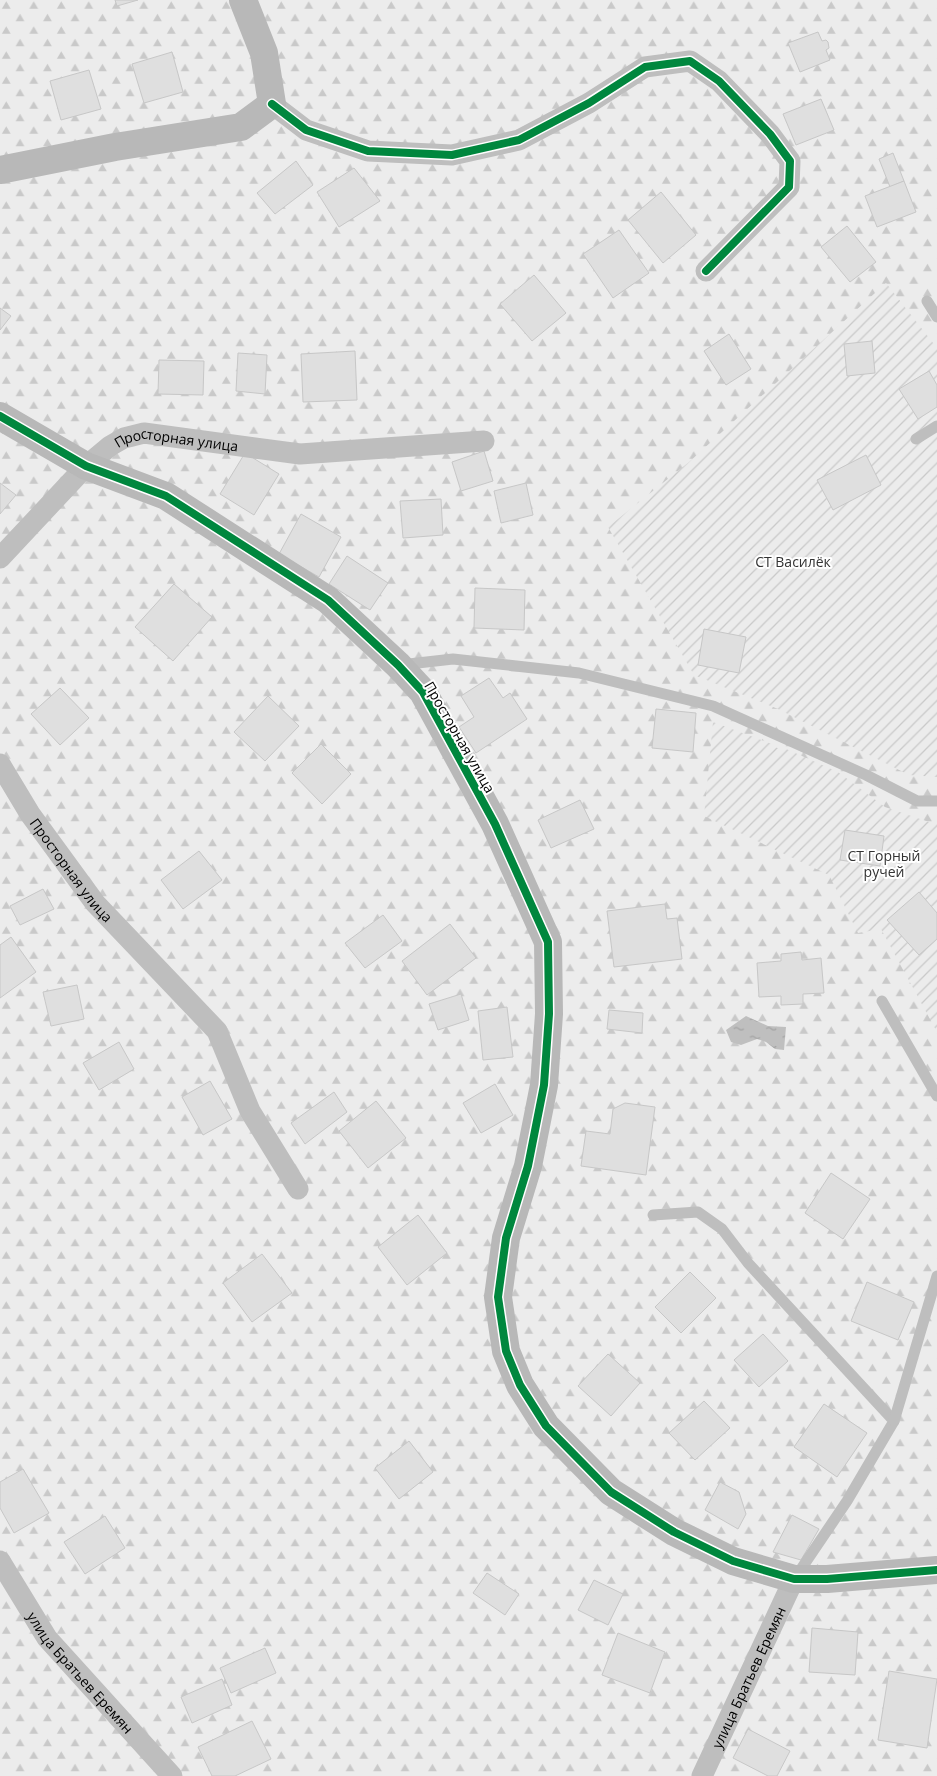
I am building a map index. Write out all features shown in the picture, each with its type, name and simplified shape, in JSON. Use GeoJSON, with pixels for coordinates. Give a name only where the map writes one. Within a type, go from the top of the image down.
{"type":"FeatureCollection","features":[{"type":"Feature","properties":{"kind":"street"},"geometry":{"type":"LineString","coordinates":[[243,0],[264,53],[272,104],[306,130],[368,151],[452,155],[519,140],[589,103],[645,66],[690,61],[719,81],[770,134],[790,161],[789,187],[706,271]]}},
{"type":"Feature","properties":{"kind":"street"},"geometry":{"type":"LineString","coordinates":[[0,170],[115,147],[242,127],[272,104]]}},
{"type":"Feature","properties":{"kind":"street","name":"Просторная улица"},"geometry":{"type":"LineString","coordinates":[[0,416],[86,466],[166,496],[328,600],[398,665],[423,692],[495,824],[548,942],[549,1014],[544,1085],[528,1166],[506,1238],[498,1297],[506,1351],[520,1385],[546,1426],[611,1492],[674,1532],[733,1561],[794,1580]]}},
{"type":"Feature","properties":{"kind":"street","name":"Просторная улица"},"geometry":{"type":"LineString","coordinates":[[0,558],[86,466],[110,446],[124,438],[144,433],[300,454],[484,441]]}},
{"type":"Feature","properties":{"kind":"street","name":"Просторная улица"},"geometry":{"type":"LineString","coordinates":[[0,764],[30,814],[95,903],[217,1031],[250,1111],[298,1189]]}},
{"type":"Feature","properties":{"kind":"street","name":"улица Братьев Еремян"},"geometry":{"type":"LineString","coordinates":[[0,1561],[47,1638],[172,1776]]}},
{"type":"Feature","properties":{"kind":"street"},"geometry":{"type":"LineString","coordinates":[[794,1580],[937,1570]]}},
{"type":"Feature","properties":{"kind":"street","name":"улица Братьев Еремян"},"geometry":{"type":"LineString","coordinates":[[702,1776],[794,1580]]}},
{"type":"Feature","properties":{"kind":"lane"},"geometry":{"type":"LineString","coordinates":[[928,301],[937,317]]}},
{"type":"Feature","properties":{"kind":"lane"},"geometry":{"type":"LineString","coordinates":[[916,439],[937,426]]}},
{"type":"Feature","properties":{"kind":"lane"},"geometry":{"type":"LineString","coordinates":[[398,665],[453,658],[578,673],[713,706],[857,771],[917,801],[937,800]]}},
{"type":"Feature","properties":{"kind":"lane"},"geometry":{"type":"LineString","coordinates":[[882,1001],[937,1096]]}},
{"type":"Feature","properties":{"kind":"lane"},"geometry":{"type":"LineString","coordinates":[[653,1216],[698,1212],[722,1229],[748,1263],[894,1421]]}},
{"type":"Feature","properties":{"kind":"lane"},"geometry":{"type":"LineString","coordinates":[[794,1580],[847,1501],[894,1421],[937,1276]]}},
{"type":"Feature","properties":{"kind":"green space"},"geometry":{"type":"Polygon","coordinates":[[[0,0],[937,0],[937,1776],[0,1776],[0,0]]]}},
{"type":"Feature","properties":{"kind":"green space","name":"СТ Василёк"},"geometry":{"type":"Polygon","coordinates":[[[886,283],[937,348],[937,777],[909,775],[778,709],[694,675],[608,527],[689,462],[886,283]]]}},
{"type":"Feature","properties":{"kind":"green space","name":"СТ Горный ручей"},"geometry":{"type":"Polygon","coordinates":[[[713,722],[772,744],[782,750],[784,748],[838,772],[885,807],[929,822],[937,822],[937,1032],[881,929],[858,933],[829,875],[704,816],[713,722]]]}},
{"type":"Feature","properties":{"kind":"water"},"geometry":{"type":"Polygon","coordinates":[[[746,1016],[768,1026],[786,1027],[784,1050],[775,1049],[766,1042],[757,1039],[741,1045],[731,1042],[726,1030],[746,1016]]]}},
{"type":"Feature","properties":{"kind":"building"},"geometry":{"type":"Polygon","coordinates":[[[115,0],[138,0],[117,6],[115,0]]]}},
{"type":"Feature","properties":{"kind":"building"},"geometry":{"type":"Polygon","coordinates":[[[818,32],[822,41],[826,40],[828,42],[829,48],[826,50],[830,60],[800,72],[788,43],[818,32]]]}},
{"type":"Feature","properties":{"kind":"building"},"geometry":{"type":"Polygon","coordinates":[[[172,52],[183,92],[144,103],[132,64],[172,52]]]}},
{"type":"Feature","properties":{"kind":"building"},"geometry":{"type":"Polygon","coordinates":[[[89,70],[101,109],[61,120],[50,81],[89,70]]]}},
{"type":"Feature","properties":{"kind":"building"},"geometry":{"type":"Polygon","coordinates":[[[821,99],[834,130],[796,145],[783,114],[821,99]]]}},
{"type":"Feature","properties":{"kind":"building"},"geometry":{"type":"Polygon","coordinates":[[[893,153],[904,181],[890,187],[879,159],[893,153]]]}},
{"type":"Feature","properties":{"kind":"building"},"geometry":{"type":"Polygon","coordinates":[[[296,161],[313,185],[275,214],[257,193],[296,161]]]}},
{"type":"Feature","properties":{"kind":"building"},"geometry":{"type":"Polygon","coordinates":[[[354,168],[380,201],[339,227],[317,192],[354,168]]]}},
{"type":"Feature","properties":{"kind":"building"},"geometry":{"type":"Polygon","coordinates":[[[904,181],[916,212],[877,227],[865,196],[904,181]]]}},
{"type":"Feature","properties":{"kind":"building"},"geometry":{"type":"Polygon","coordinates":[[[661,192],[696,235],[663,263],[628,220],[661,192]]]}},
{"type":"Feature","properties":{"kind":"building"},"geometry":{"type":"Polygon","coordinates":[[[847,226],[876,262],[850,282],[821,247],[847,226]]]}},
{"type":"Feature","properties":{"kind":"building"},"geometry":{"type":"Polygon","coordinates":[[[619,230],[649,273],[613,298],[583,254],[619,230]]]}},
{"type":"Feature","properties":{"kind":"building"},"geometry":{"type":"Polygon","coordinates":[[[534,275],[566,313],[532,341],[500,304],[534,275]]]}},
{"type":"Feature","properties":{"kind":"building"},"geometry":{"type":"Polygon","coordinates":[[[0,308],[11,316],[0,330],[0,308]]]}},
{"type":"Feature","properties":{"kind":"building"},"geometry":{"type":"Polygon","coordinates":[[[729,334],[751,369],[726,385],[704,351],[729,334]]]}},
{"type":"Feature","properties":{"kind":"building"},"geometry":{"type":"Polygon","coordinates":[[[872,341],[875,373],[847,376],[844,344],[872,341]]]}},
{"type":"Feature","properties":{"kind":"building"},"geometry":{"type":"Polygon","coordinates":[[[355,351],[357,400],[303,402],[301,354],[355,351]]]}},
{"type":"Feature","properties":{"kind":"building"},"geometry":{"type":"Polygon","coordinates":[[[238,353],[267,355],[265,394],[236,391],[238,353]]]}},
{"type":"Feature","properties":{"kind":"building"},"geometry":{"type":"Polygon","coordinates":[[[159,360],[204,361],[203,395],[158,394],[159,360]]]}},
{"type":"Feature","properties":{"kind":"building"},"geometry":{"type":"Polygon","coordinates":[[[929,371],[937,385],[937,407],[918,419],[899,389],[929,371]]]}},
{"type":"Feature","properties":{"kind":"building"},"geometry":{"type":"Polygon","coordinates":[[[484,451],[493,481],[461,491],[452,462],[484,451]]]}},
{"type":"Feature","properties":{"kind":"building"},"geometry":{"type":"Polygon","coordinates":[[[245,453],[279,474],[254,515],[220,494],[245,453]]]}},
{"type":"Feature","properties":{"kind":"building"},"geometry":{"type":"Polygon","coordinates":[[[866,455],[881,485],[833,510],[817,480],[866,455]]]}},
{"type":"Feature","properties":{"kind":"building"},"geometry":{"type":"Polygon","coordinates":[[[0,483],[16,495],[0,514],[0,483]]]}},
{"type":"Feature","properties":{"kind":"building"},"geometry":{"type":"Polygon","coordinates":[[[526,483],[533,515],[501,523],[494,491],[526,483]]]}},
{"type":"Feature","properties":{"kind":"building"},"geometry":{"type":"Polygon","coordinates":[[[441,499],[443,535],[403,538],[400,501],[441,499]]]}},
{"type":"Feature","properties":{"kind":"building"},"geometry":{"type":"Polygon","coordinates":[[[301,514],[341,537],[319,577],[279,554],[301,514]]]}},
{"type":"Feature","properties":{"kind":"building"},"geometry":{"type":"Polygon","coordinates":[[[347,556],[388,583],[370,610],[329,584],[347,556]]]}},
{"type":"Feature","properties":{"kind":"building"},"geometry":{"type":"Polygon","coordinates":[[[174,584],[212,617],[173,661],[135,627],[174,584]]]}},
{"type":"Feature","properties":{"kind":"building"},"geometry":{"type":"Polygon","coordinates":[[[475,588],[525,590],[524,630],[474,628],[475,588]]]}},
{"type":"Feature","properties":{"kind":"building"},"geometry":{"type":"Polygon","coordinates":[[[704,629],[746,637],[739,673],[698,665],[704,629]]]}},
{"type":"Feature","properties":{"kind":"building"},"geometry":{"type":"Polygon","coordinates":[[[489,678],[503,698],[510,693],[527,719],[476,753],[459,727],[474,717],[461,696],[489,678]]]}},
{"type":"Feature","properties":{"kind":"building"},"geometry":{"type":"Polygon","coordinates":[[[60,688],[89,718],[60,745],[31,714],[60,688]]]}},
{"type":"Feature","properties":{"kind":"building"},"geometry":{"type":"Polygon","coordinates":[[[268,696],[299,726],[265,761],[234,732],[268,696]]]}},
{"type":"Feature","properties":{"kind":"building"},"geometry":{"type":"Polygon","coordinates":[[[656,709],[696,713],[693,752],[652,748],[656,709]]]}},
{"type":"Feature","properties":{"kind":"building"},"geometry":{"type":"Polygon","coordinates":[[[321,744],[351,774],[322,804],[292,773],[321,744]]]}},
{"type":"Feature","properties":{"kind":"building"},"geometry":{"type":"Polygon","coordinates":[[[580,800],[594,829],[551,848],[538,820],[580,800]]]}},
{"type":"Feature","properties":{"kind":"building"},"geometry":{"type":"Polygon","coordinates":[[[845,830],[884,836],[880,866],[840,860],[845,830]]]}},
{"type":"Feature","properties":{"kind":"building"},"geometry":{"type":"Polygon","coordinates":[[[199,851],[222,880],[183,909],[161,880],[199,851]]]}},
{"type":"Feature","properties":{"kind":"building"},"geometry":{"type":"Polygon","coordinates":[[[43,889],[54,909],[20,925],[10,906],[43,889]]]}},
{"type":"Feature","properties":{"kind":"building"},"geometry":{"type":"Polygon","coordinates":[[[919,892],[937,913],[937,939],[919,955],[887,920],[919,892]]]}},
{"type":"Feature","properties":{"kind":"building"},"geometry":{"type":"Polygon","coordinates":[[[665,904],[667,919],[677,918],[682,959],[614,967],[607,911],[665,904]]]}},
{"type":"Feature","properties":{"kind":"building"},"geometry":{"type":"Polygon","coordinates":[[[383,915],[402,941],[365,968],[345,943],[383,915]]]}},
{"type":"Feature","properties":{"kind":"building"},"geometry":{"type":"Polygon","coordinates":[[[450,924],[476,958],[427,995],[402,961],[450,924]]]}},
{"type":"Feature","properties":{"kind":"building"},"geometry":{"type":"Polygon","coordinates":[[[11,937],[36,972],[0,998],[0,945],[11,937]]]}},
{"type":"Feature","properties":{"kind":"building"},"geometry":{"type":"Polygon","coordinates":[[[801,952],[802,960],[821,958],[824,993],[803,994],[803,1004],[781,1005],[781,996],[759,997],[757,963],[781,961],[781,954],[801,952]]]}},
{"type":"Feature","properties":{"kind":"building"},"geometry":{"type":"Polygon","coordinates":[[[77,985],[84,1019],[51,1026],[43,992],[77,985]]]}},
{"type":"Feature","properties":{"kind":"building"},"geometry":{"type":"Polygon","coordinates":[[[461,994],[469,1020],[438,1030],[429,1004],[461,994]]]}},
{"type":"Feature","properties":{"kind":"building"},"geometry":{"type":"Polygon","coordinates":[[[507,1007],[513,1057],[483,1060],[478,1011],[507,1007]]]}},
{"type":"Feature","properties":{"kind":"building"},"geometry":{"type":"Polygon","coordinates":[[[609,1010],[643,1013],[642,1033],[607,1029],[609,1010]]]}},
{"type":"Feature","properties":{"kind":"building"},"geometry":{"type":"Polygon","coordinates":[[[119,1042],[134,1069],[99,1090],[83,1063],[119,1042]]]}},
{"type":"Feature","properties":{"kind":"building"},"geometry":{"type":"Polygon","coordinates":[[[210,1081],[232,1119],[203,1135],[182,1097],[210,1081]]]}},
{"type":"Feature","properties":{"kind":"building"},"geometry":{"type":"Polygon","coordinates":[[[495,1084],[513,1115],[481,1133],[463,1103],[495,1084]]]}},
{"type":"Feature","properties":{"kind":"building"},"geometry":{"type":"Polygon","coordinates":[[[334,1092],[347,1112],[305,1144],[291,1123],[334,1092]]]}},
{"type":"Feature","properties":{"kind":"building"},"geometry":{"type":"Polygon","coordinates":[[[376,1101],[406,1138],[368,1168],[339,1131],[376,1101]]]}},
{"type":"Feature","properties":{"kind":"building"},"geometry":{"type":"Polygon","coordinates":[[[625,1103],[655,1107],[646,1175],[581,1166],[586,1131],[610,1134],[613,1109],[625,1103]]]}},
{"type":"Feature","properties":{"kind":"building"},"geometry":{"type":"Polygon","coordinates":[[[831,1173],[870,1199],[843,1239],[805,1213],[831,1173]]]}},
{"type":"Feature","properties":{"kind":"building"},"geometry":{"type":"Polygon","coordinates":[[[418,1215],[447,1253],[407,1285],[378,1247],[418,1215]]]}},
{"type":"Feature","properties":{"kind":"building"},"geometry":{"type":"Polygon","coordinates":[[[262,1254],[292,1293],[252,1322],[223,1283],[262,1254]]]}},
{"type":"Feature","properties":{"kind":"building"},"geometry":{"type":"Polygon","coordinates":[[[690,1272],[716,1298],[681,1333],[655,1307],[690,1272]]]}},
{"type":"Feature","properties":{"kind":"building"},"geometry":{"type":"Polygon","coordinates":[[[867,1282],[914,1302],[898,1340],[851,1321],[867,1282]]]}},
{"type":"Feature","properties":{"kind":"building"},"geometry":{"type":"Polygon","coordinates":[[[763,1334],[788,1361],[759,1387],[734,1360],[763,1334]]]}},
{"type":"Feature","properties":{"kind":"building"},"geometry":{"type":"Polygon","coordinates":[[[608,1354],[640,1383],[611,1416],[578,1386],[608,1354]]]}},
{"type":"Feature","properties":{"kind":"building"},"geometry":{"type":"Polygon","coordinates":[[[704,1401],[730,1428],[695,1460],[669,1433],[704,1401]]]}},
{"type":"Feature","properties":{"kind":"building"},"geometry":{"type":"Polygon","coordinates":[[[824,1404],[867,1433],[837,1477],[794,1447],[824,1404]]]}},
{"type":"Feature","properties":{"kind":"building"},"geometry":{"type":"Polygon","coordinates":[[[409,1441],[433,1472],[399,1499],[375,1468],[409,1441]]]}},
{"type":"Feature","properties":{"kind":"building"},"geometry":{"type":"Polygon","coordinates":[[[23,1469],[49,1513],[14,1533],[0,1508],[0,1482],[23,1469]]]}},
{"type":"Feature","properties":{"kind":"building"},"geometry":{"type":"Polygon","coordinates":[[[720,1482],[739,1492],[746,1514],[738,1529],[705,1510],[720,1482]]]}},
{"type":"Feature","properties":{"kind":"building"},"geometry":{"type":"Polygon","coordinates":[[[792,1515],[819,1529],[801,1560],[773,1552],[792,1515]]]}},
{"type":"Feature","properties":{"kind":"building"},"geometry":{"type":"Polygon","coordinates":[[[105,1516],[125,1548],[85,1574],[64,1542],[105,1516]]]}},
{"type":"Feature","properties":{"kind":"building"},"geometry":{"type":"Polygon","coordinates":[[[487,1573],[519,1594],[505,1615],[473,1593],[487,1573]]]}},
{"type":"Feature","properties":{"kind":"building"},"geometry":{"type":"Polygon","coordinates":[[[594,1580],[623,1594],[608,1625],[578,1610],[594,1580]]]}},
{"type":"Feature","properties":{"kind":"building"},"geometry":{"type":"Polygon","coordinates":[[[812,1628],[858,1632],[855,1675],[809,1672],[812,1628]]]}},
{"type":"Feature","properties":{"kind":"building"},"geometry":{"type":"Polygon","coordinates":[[[618,1633],[665,1652],[650,1693],[602,1675],[618,1633]]]}},
{"type":"Feature","properties":{"kind":"building"},"geometry":{"type":"Polygon","coordinates":[[[265,1648],[276,1673],[231,1693],[220,1668],[265,1648]]]}},
{"type":"Feature","properties":{"kind":"building"},"geometry":{"type":"Polygon","coordinates":[[[889,1671],[937,1679],[927,1748],[878,1740],[889,1671]]]}},
{"type":"Feature","properties":{"kind":"building"},"geometry":{"type":"Polygon","coordinates":[[[222,1679],[232,1705],[192,1723],[181,1697],[222,1679]]]}},
{"type":"Feature","properties":{"kind":"building"},"geometry":{"type":"Polygon","coordinates":[[[252,1721],[271,1759],[235,1776],[212,1776],[198,1747],[252,1721]]]}},
{"type":"Feature","properties":{"kind":"building"},"geometry":{"type":"Polygon","coordinates":[[[748,1729],[790,1751],[777,1776],[768,1776],[733,1758],[748,1729]]]}},
{"type":"Feature","properties":{"kind":"cycle path"},"geometry":{"type":"LineString","coordinates":[[272,104],[306,130],[368,151],[452,155],[519,140],[589,103],[645,67],[690,61],[719,81],[770,134],[790,161],[789,187],[706,271]]}},
{"type":"Feature","properties":{"kind":"cycle path"},"geometry":{"type":"LineString","coordinates":[[0,416],[86,466],[166,496],[328,600],[398,665],[423,692],[495,824],[548,942],[549,1014],[544,1085],[528,1166],[506,1238],[498,1297],[506,1351],[520,1385],[546,1426],[611,1492],[674,1532],[733,1561],[794,1579],[827,1579],[937,1570]]}}]}
